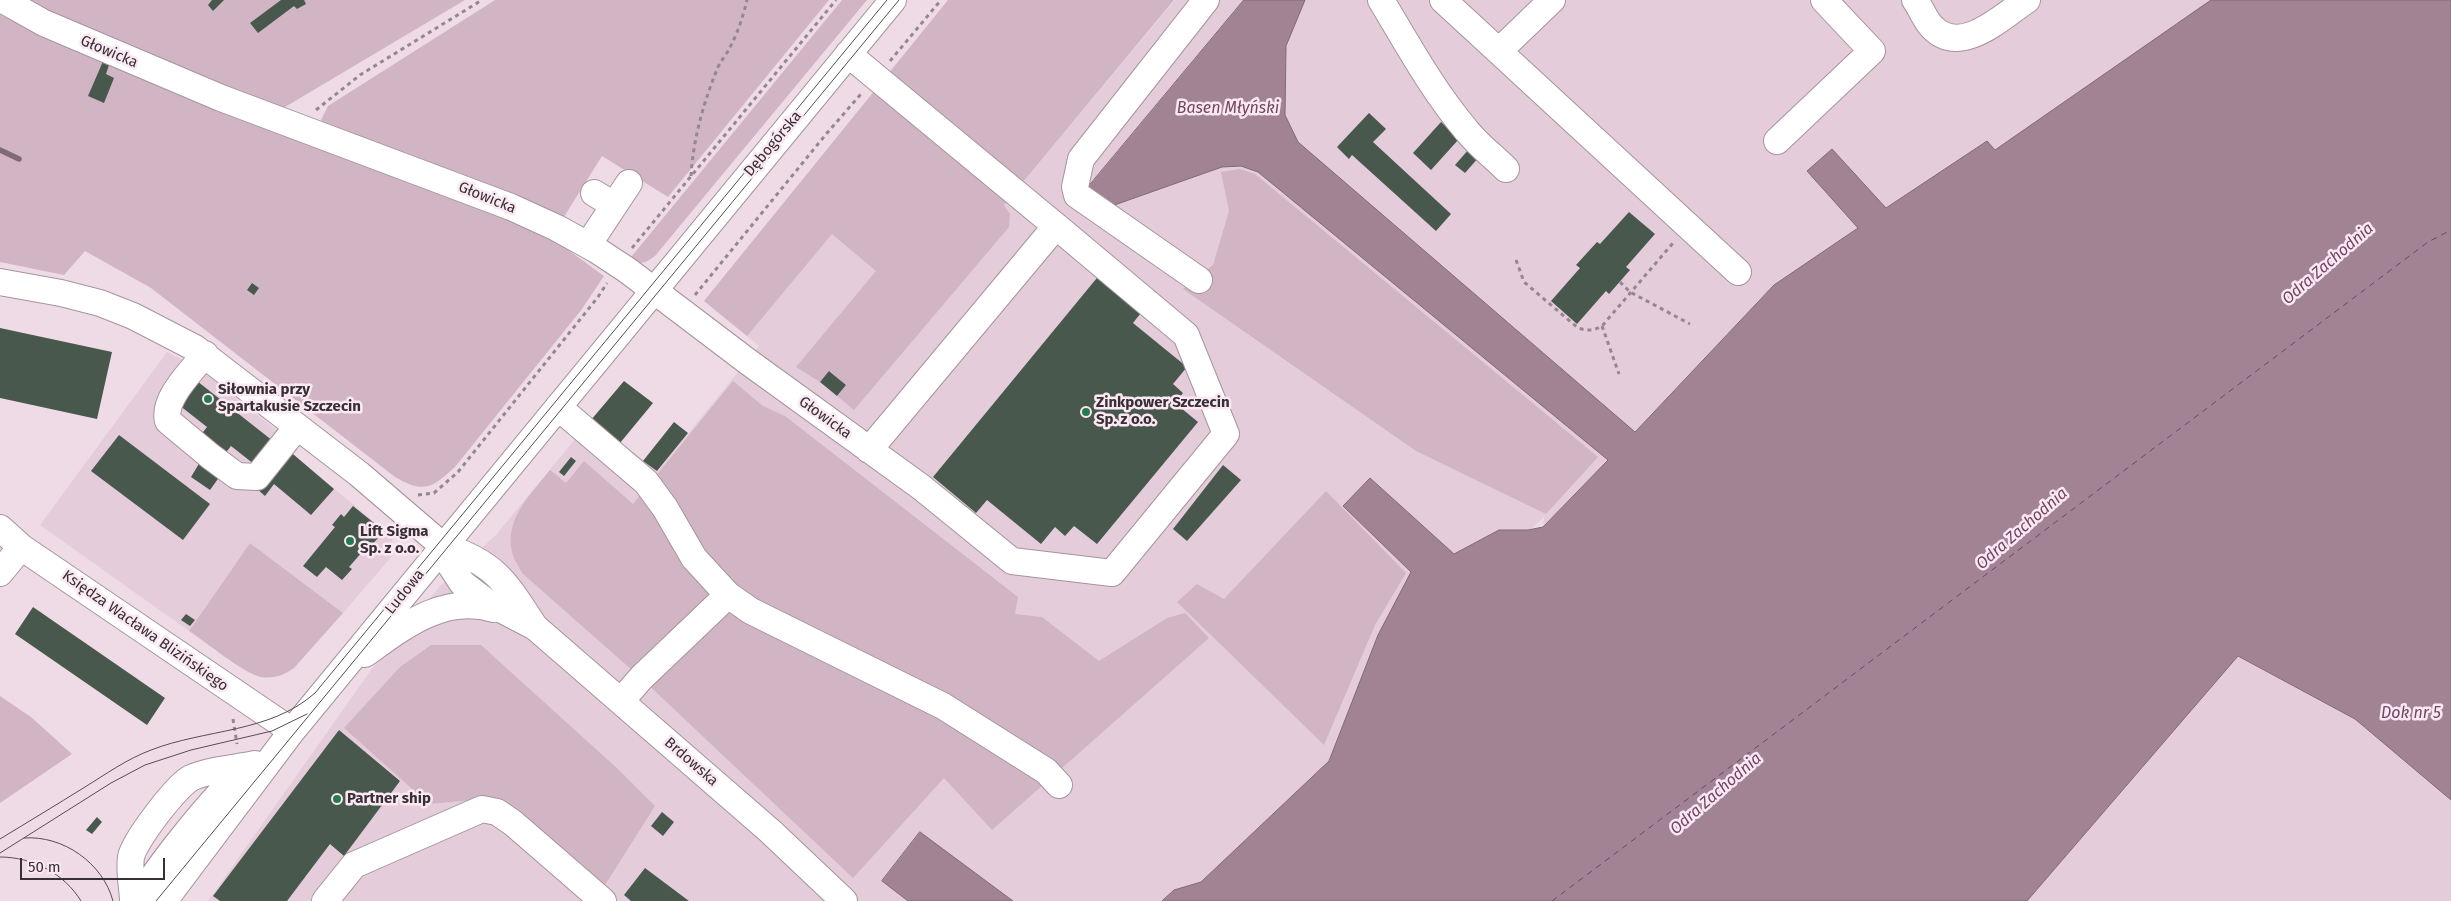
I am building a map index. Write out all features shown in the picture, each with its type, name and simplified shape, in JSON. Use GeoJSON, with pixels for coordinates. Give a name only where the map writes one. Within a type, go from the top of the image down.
{"type":"FeatureCollection","features":[{"type":"Feature","properties":{"kind":"street","name":"Głowicka"},"geometry":{"type":"LineString","coordinates":[[3,0],[44,23],[97,47],[221,98],[511,207],[588,245],[653,290],[798,399],[921,487],[1012,560],[1112,573],[1226,434],[1186,335],[1056,226]]}},
{"type":"Feature","properties":{"kind":"street","name":"Dębogórska"},"geometry":{"type":"LineString","coordinates":[[653,290],[893,0]]}},
{"type":"Feature","properties":{"kind":"street"},"geometry":{"type":"LineString","coordinates":[[1199,280],[1077,195],[1075,187],[1081,159],[1206,0]]}},
{"type":"Feature","properties":{"kind":"street"},"geometry":{"type":"LineString","coordinates":[[1381,0],[1451,112],[1468,133],[1506,168]]}},
{"type":"Feature","properties":{"kind":"street"},"geometry":{"type":"LineString","coordinates":[[1443,0],[1738,272]]}},
{"type":"Feature","properties":{"kind":"street"},"geometry":{"type":"LineString","coordinates":[[1499,51],[1552,0]]}},
{"type":"Feature","properties":{"kind":"street"},"geometry":{"type":"LineString","coordinates":[[1777,142],[1872,51],[1824,0]]}},
{"type":"Feature","properties":{"kind":"street"},"geometry":{"type":"LineString","coordinates":[[1916,0],[1932,27],[1951,38],[1973,36],[2027,0]]}},
{"type":"Feature","properties":{"kind":"street"},"geometry":{"type":"LineString","coordinates":[[848,54],[1056,226],[869,450]]}},
{"type":"Feature","properties":{"kind":"street"},"geometry":{"type":"LineString","coordinates":[[588,245],[604,199],[629,182]]}},
{"type":"Feature","properties":{"kind":"street"},"geometry":{"type":"LineString","coordinates":[[0,282],[61,293],[111,307],[174,336],[205,354],[359,474],[443,546]]}},
{"type":"Feature","properties":{"kind":"street","name":"Ludowa"},"geometry":{"type":"LineString","coordinates":[[164,901],[249,758],[292,731],[653,290]]}},
{"type":"Feature","properties":{"kind":"street"},"geometry":{"type":"LineString","coordinates":[[205,354],[169,401],[166,412],[168,421],[210,456],[237,476],[257,477],[297,427]]}},
{"type":"Feature","properties":{"kind":"street"},"geometry":{"type":"LineString","coordinates":[[558,407],[646,482],[665,508],[694,558],[728,595],[751,611],[943,706],[1046,771],[1059,785]]}},
{"type":"Feature","properties":{"kind":"street","name":"Księdza Wacława Blizińskiego"},"geometry":{"type":"LineString","coordinates":[[0,528],[21,547],[292,731]]}},
{"type":"Feature","properties":{"kind":"street","name":"Brdowska"},"geometry":{"type":"LineString","coordinates":[[443,546],[449,562],[462,583],[477,595],[535,627],[758,820],[844,901]]}},
{"type":"Feature","properties":{"kind":"street","name":"Brdowska"},"geometry":{"type":"LineString","coordinates":[[443,546],[468,554],[486,564],[512,593],[535,627]]}},
{"type":"Feature","properties":{"kind":"street"},"geometry":{"type":"LineString","coordinates":[[0,573],[21,547]]}},
{"type":"Feature","properties":{"kind":"street"},"geometry":{"type":"LineString","coordinates":[[621,701],[641,678],[728,595]]}},
{"type":"Feature","properties":{"kind":"street","name":"Brdowska"},"geometry":{"type":"LineString","coordinates":[[338,674],[410,624],[440,608],[462,604],[477,605],[510,614]]}},
{"type":"Feature","properties":{"kind":"street"},"geometry":{"type":"LineString","coordinates":[[135,900],[136,877],[145,858],[208,782],[249,758]]}},
{"type":"Feature","properties":{"kind":"street"},"geometry":{"type":"LineString","coordinates":[[325,901],[354,865],[482,809],[497,812],[513,823],[603,901]]}},
{"type":"Feature","properties":{"kind":"path"},"geometry":{"type":"LineString","coordinates":[[295,126],[360,75],[482,0]]}},
{"type":"Feature","properties":{"kind":"path"},"geometry":{"type":"LineString","coordinates":[[691,176],[694,145],[709,95],[719,66],[729,50],[741,23],[747,0]]}},
{"type":"Feature","properties":{"kind":"path"},"geometry":{"type":"LineString","coordinates":[[693,298],[827,133],[941,0]]}},
{"type":"Feature","properties":{"kind":"path"},"geometry":{"type":"LineString","coordinates":[[1516,260],[1524,282],[1578,328],[1586,331],[1595,330],[1602,326],[1688,226]]}},
{"type":"Feature","properties":{"kind":"path"},"geometry":{"type":"LineString","coordinates":[[1620,282],[1630,292],[1690,324]]}},
{"type":"Feature","properties":{"kind":"path"},"geometry":{"type":"LineString","coordinates":[[1602,326],[1619,374]]}},
{"type":"Feature","properties":{"kind":"path"},"geometry":{"type":"LineString","coordinates":[[233,713],[249,758]]}},
{"type":"Feature","properties":{"kind":"shaded area"},"geometry":{"type":"Polygon","coordinates":[[[0,0],[465,0],[280,110],[538,228],[604,276],[582,309],[455,467],[434,484],[421,487],[413,486],[395,477],[151,288],[85,251],[64,275],[0,262],[0,0]]]}},
{"type":"Feature","properties":{"kind":"shaded area"},"geometry":{"type":"Polygon","coordinates":[[[495,0],[829,0],[668,197],[602,156],[562,220],[329,129],[321,120],[328,106],[495,0]]]}},
{"type":"Feature","properties":{"kind":"shaded area"},"geometry":{"type":"Polygon","coordinates":[[[842,0],[867,0],[655,256],[642,263],[627,262],[842,0]]]}},
{"type":"Feature","properties":{"kind":"shaded area"},"geometry":{"type":"Polygon","coordinates":[[[948,0],[1174,0],[1004,205],[1010,214],[1009,227],[854,410],[837,396],[846,385],[830,371],[820,382],[796,367],[876,271],[832,234],[747,336],[704,301],[948,0]]]}},
{"type":"Feature","properties":{"kind":"shaded area"},"geometry":{"type":"Polygon","coordinates":[[[1175,0],[2211,0],[1995,151],[1986,142],[1774,285],[1543,527],[1544,517],[1510,550],[1343,770],[1194,901],[208,901],[371,670],[440,586],[495,536],[591,420],[658,471],[759,346],[704,301],[870,97],[1004,205],[1175,0]]]}},
{"type":"Feature","properties":{"kind":"shaded area"},"geometry":{"type":"Polygon","coordinates":[[[1240,169],[1255,174],[1598,457],[1546,514],[1416,451],[1183,289],[1213,265],[1229,211],[1221,172],[1240,169]]]}},
{"type":"Feature","properties":{"kind":"shaded area"},"geometry":{"type":"Polygon","coordinates":[[[167,352],[198,368],[284,436],[287,449],[392,537],[393,555],[343,613],[250,543],[189,631],[40,525],[167,352]]]}},
{"type":"Feature","properties":{"kind":"shaded area"},"geometry":{"type":"Polygon","coordinates":[[[733,381],[763,406],[785,416],[1018,597],[1015,614],[1042,617],[1099,661],[1167,618],[1185,613],[1209,638],[992,830],[944,778],[853,878],[641,678],[522,573],[513,555],[511,540],[512,528],[516,518],[528,497],[550,470],[566,483],[584,461],[633,504],[733,381]]]}},
{"type":"Feature","properties":{"kind":"shaded area"},"geometry":{"type":"Polygon","coordinates":[[[1326,491],[1406,573],[1375,625],[1324,745],[1177,602],[1197,584],[1224,599],[1326,491]]]}},
{"type":"Feature","properties":{"kind":"shaded area"},"geometry":{"type":"Polygon","coordinates":[[[250,543],[343,613],[294,668],[275,677],[261,677],[245,670],[189,631],[250,543]]]}},
{"type":"Feature","properties":{"kind":"shaded area"},"geometry":{"type":"Polygon","coordinates":[[[431,645],[481,645],[619,770],[655,806],[605,885],[498,803],[473,800],[429,804],[344,728],[400,667],[431,645]]]}},
{"type":"Feature","properties":{"kind":"shaded area"},"geometry":{"type":"Polygon","coordinates":[[[2238,656],[2355,719],[2451,800],[2451,901],[2027,901],[2238,656]]]}},
{"type":"Feature","properties":{"kind":"shaded area"},"geometry":{"type":"Polygon","coordinates":[[[0,696],[31,717],[72,754],[0,803],[0,696]]]}},
{"type":"Feature","properties":{"kind":"water"},"geometry":{"type":"Polygon","coordinates":[[[1244,0],[1305,0],[1286,46],[1285,115],[1298,142],[1635,432],[1774,285],[1858,228],[1807,171],[1832,149],[1886,208],[1987,141],[1995,150],[2211,0],[2451,0],[2451,800],[2355,719],[2238,656],[2027,901],[1162,901],[1174,890],[1201,882],[1329,761],[1378,635],[1411,572],[1343,506],[1370,478],[1454,554],[1499,530],[1528,530],[1543,527],[1608,460],[1258,172],[1241,166],[1222,167],[1106,208],[1084,192],[1244,0]]]}},
{"type":"Feature","properties":{"kind":"water"},"geometry":{"type":"Polygon","coordinates":[[[920,832],[1013,901],[908,901],[882,881],[920,832]]]}},
{"type":"Feature","properties":{"kind":"building"},"geometry":{"type":"Polygon","coordinates":[[[212,0],[224,0],[213,11],[208,5],[212,0]]]}},
{"type":"Feature","properties":{"kind":"building"},"geometry":{"type":"Polygon","coordinates":[[[281,0],[304,0],[306,4],[297,9],[294,6],[258,33],[250,23],[281,0]]]}},
{"type":"Feature","properties":{"kind":"building"},"geometry":{"type":"Polygon","coordinates":[[[104,59],[110,62],[106,74],[114,78],[104,103],[88,96],[104,59]]]}},
{"type":"Feature","properties":{"kind":"building"},"geometry":{"type":"Polygon","coordinates":[[[1369,113],[1386,129],[1373,142],[1451,214],[1436,231],[1352,155],[1349,159],[1337,147],[1369,113]]]}},
{"type":"Feature","properties":{"kind":"building"},"geometry":{"type":"Polygon","coordinates":[[[1441,122],[1459,139],[1431,170],[1413,153],[1441,122]]]}},
{"type":"Feature","properties":{"kind":"building"},"geometry":{"type":"Polygon","coordinates":[[[1469,149],[1479,157],[1465,173],[1455,165],[1469,149]]]}},
{"type":"Feature","properties":{"kind":"building"},"geometry":{"type":"Polygon","coordinates":[[[1629,212],[1655,234],[1626,267],[1630,270],[1609,294],[1606,291],[1577,324],[1551,301],[1580,268],[1576,265],[1597,242],[1600,244],[1629,212]]]}},
{"type":"Feature","properties":{"kind":"building","name":"Zinkpower Szczecin Sp. z o.o."},"geometry":{"type":"Polygon","coordinates":[[[1101,273],[1144,309],[1133,323],[1187,367],[1173,384],[1183,393],[1175,403],[1198,422],[1097,544],[1074,526],[1065,536],[1055,527],[1041,544],[987,500],[976,513],[933,477],[1101,273]]]}},
{"type":"Feature","properties":{"kind":"building"},"geometry":{"type":"Polygon","coordinates":[[[252,283],[259,288],[254,295],[247,290],[252,283]]]}},
{"type":"Feature","properties":{"kind":"building"},"geometry":{"type":"Polygon","coordinates":[[[0,328],[112,352],[97,419],[0,398],[0,328]]]}},
{"type":"Feature","properties":{"kind":"building"},"geometry":{"type":"Polygon","coordinates":[[[829,371],[846,385],[837,396],[820,382],[829,371]]]}},
{"type":"Feature","properties":{"kind":"building"},"geometry":{"type":"Polygon","coordinates":[[[197,381],[278,445],[259,468],[231,446],[224,455],[200,436],[207,427],[179,405],[197,381]]]}},
{"type":"Feature","properties":{"kind":"building"},"geometry":{"type":"Polygon","coordinates":[[[624,381],[653,403],[620,443],[591,420],[624,381]]]}},
{"type":"Feature","properties":{"kind":"building"},"geometry":{"type":"Polygon","coordinates":[[[674,422],[688,433],[657,471],[643,461],[674,422]]]}},
{"type":"Feature","properties":{"kind":"building"},"geometry":{"type":"Polygon","coordinates":[[[119,435],[210,504],[183,540],[91,471],[119,435]]]}},
{"type":"Feature","properties":{"kind":"building"},"geometry":{"type":"Polygon","coordinates":[[[287,449],[334,489],[311,515],[274,484],[265,496],[256,488],[287,449]]]}},
{"type":"Feature","properties":{"kind":"building"},"geometry":{"type":"Polygon","coordinates":[[[571,457],[576,461],[564,476],[559,472],[571,457]]]}},
{"type":"Feature","properties":{"kind":"building"},"geometry":{"type":"Polygon","coordinates":[[[200,462],[220,476],[210,490],[191,477],[200,462]]]}},
{"type":"Feature","properties":{"kind":"building"},"geometry":{"type":"Polygon","coordinates":[[[1223,465],[1241,480],[1187,541],[1173,529],[1223,465]]]}},
{"type":"Feature","properties":{"kind":"building","name":"Lift Sigma Sp. z o.o."},"geometry":{"type":"Polygon","coordinates":[[[353,506],[384,531],[365,553],[363,551],[349,567],[352,569],[342,580],[326,567],[317,577],[303,566],[335,527],[332,525],[341,514],[344,517],[353,506]]]}},
{"type":"Feature","properties":{"kind":"building"},"geometry":{"type":"Polygon","coordinates":[[[33,607],[165,698],[147,725],[15,634],[33,607]]]}},
{"type":"Feature","properties":{"kind":"building"},"geometry":{"type":"Polygon","coordinates":[[[186,614],[195,620],[190,626],[181,620],[186,614]]]}},
{"type":"Feature","properties":{"kind":"building","name":"Partner ship"},"geometry":{"type":"Polygon","coordinates":[[[339,730],[400,781],[344,856],[330,844],[287,901],[220,901],[213,896],[339,730]]]}},
{"type":"Feature","properties":{"kind":"building"},"geometry":{"type":"Polygon","coordinates":[[[662,812],[674,822],[663,836],[651,826],[662,812]]]}},
{"type":"Feature","properties":{"kind":"building"},"geometry":{"type":"Polygon","coordinates":[[[97,817],[102,822],[92,834],[86,830],[97,817]]]}},
{"type":"Feature","properties":{"kind":"building"},"geometry":{"type":"Polygon","coordinates":[[[645,868],[689,901],[631,901],[624,895],[645,868]]]}},
{"type":"Feature","properties":{"kind":"waterway"},"geometry":{"type":"LineString","coordinates":[[0,150],[19,159]]}},
{"type":"Feature","properties":{"kind":"ferry route"},"geometry":{"type":"LineString","coordinates":[[1552,901],[2428,242],[2451,230]]}},
{"type":"Feature","properties":{"kind":"tram line"},"geometry":{"type":"LineString","coordinates":[[0,839],[117,767],[142,754],[172,743],[236,729],[278,716],[297,706],[315,693],[887,0]]}},
{"type":"Feature","properties":{"kind":"tram line"},"geometry":{"type":"LineString","coordinates":[[156,901],[899,0]]}},
{"type":"Feature","properties":{"kind":"tram line"},"geometry":{"type":"LineString","coordinates":[[0,853],[111,783],[145,765],[191,750],[272,731],[307,714]]}},
{"type":"Feature","properties":{"kind":"tram line"},"geometry":{"type":"LineString","coordinates":[[24,838],[39,838],[53,841],[79,854],[100,875],[108,887],[113,901]]}},
{"type":"Feature","properties":{"kind":"tram line"},"geometry":{"type":"LineString","coordinates":[[0,857],[24,860],[46,869],[66,882],[81,901]]}},
{"type":"Feature","properties":{"kind":"place","name":"Siłownia przy Spartakusie Szczecin"},"geometry":{"type":"Point","coordinates":[208,399]}},
{"type":"Feature","properties":{"kind":"place","name":"Zinkpower Szczecin Sp. z o.o."},"geometry":{"type":"Point","coordinates":[1086,412]}},
{"type":"Feature","properties":{"kind":"place","name":"Lift Sigma Sp. z o.o."},"geometry":{"type":"Point","coordinates":[350,541]}},
{"type":"Feature","properties":{"kind":"place","name":"Partner ship"},"geometry":{"type":"Point","coordinates":[337,799]}},
{"type":"Feature","properties":{"kind":"water label","name":"Basen Młyński"},"geometry":{"type":"Point","coordinates":[1228,109]}},
{"type":"Feature","properties":{"kind":"water label","name":"Odra Zachodnia"},"geometry":{"type":"Point","coordinates":[2328,264]}},
{"type":"Feature","properties":{"kind":"water label","name":"Odra Zachodnia"},"geometry":{"type":"Point","coordinates":[2022,529]}},
{"type":"Feature","properties":{"kind":"water label","name":"Dok nr 5"},"geometry":{"type":"Point","coordinates":[2411,714]}},
{"type":"Feature","properties":{"kind":"water label","name":"Odra Zachodnia"},"geometry":{"type":"Point","coordinates":[1716,794]}}]}
